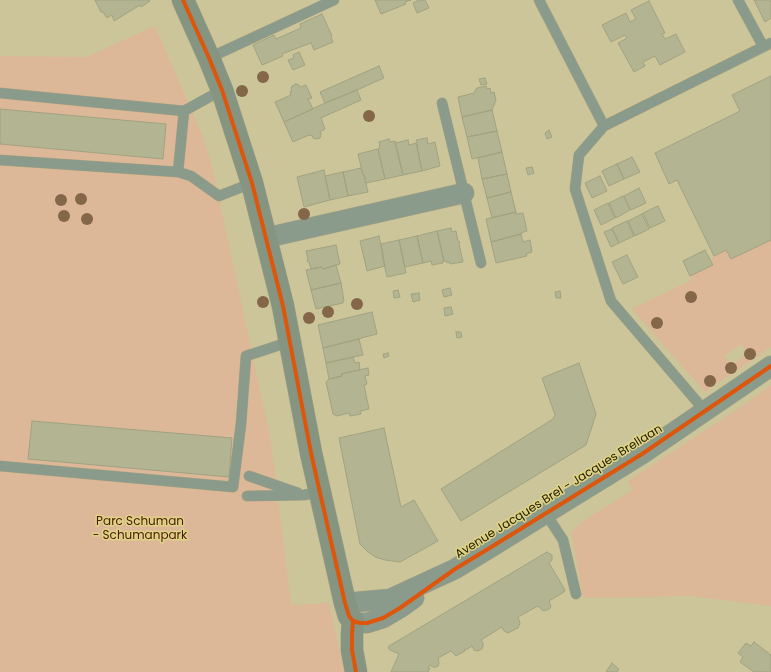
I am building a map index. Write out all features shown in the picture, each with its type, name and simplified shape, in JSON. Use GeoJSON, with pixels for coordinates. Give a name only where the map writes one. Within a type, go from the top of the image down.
{"type":"FeatureCollection","features":[{"type":"Feature","properties":{"kind":"street"},"geometry":{"type":"LineString","coordinates":[[183,0],[222,90],[252,184],[283,306],[311,453],[312,493],[349,612],[352,634],[352,650],[356,672]]}},
{"type":"Feature","properties":{"kind":"street"},"geometry":{"type":"LineString","coordinates":[[265,238],[464,193]]}},
{"type":"Feature","properties":{"kind":"street","name":"Avenue Jacques Brel - Jacques Brellaan"},"geometry":{"type":"LineString","coordinates":[[349,612],[360,623],[367,623],[383,618],[400,608],[455,569],[642,454],[771,366]]}},
{"type":"Feature","properties":{"kind":"lane"},"geometry":{"type":"LineString","coordinates":[[209,58],[334,0]]}},
{"type":"Feature","properties":{"kind":"lane"},"geometry":{"type":"LineString","coordinates":[[539,0],[604,126]]}},
{"type":"Feature","properties":{"kind":"lane"},"geometry":{"type":"LineString","coordinates":[[705,411],[611,301],[575,189],[579,155],[604,126],[767,45],[738,0]]}},
{"type":"Feature","properties":{"kind":"lane"},"geometry":{"type":"LineString","coordinates":[[0,93],[184,111],[222,90]]}},
{"type":"Feature","properties":{"kind":"lane"},"geometry":{"type":"LineString","coordinates":[[442,103],[481,263]]}},
{"type":"Feature","properties":{"kind":"lane"},"geometry":{"type":"LineString","coordinates":[[178,172],[184,111]]}},
{"type":"Feature","properties":{"kind":"lane"},"geometry":{"type":"LineString","coordinates":[[0,160],[178,172],[191,176],[219,196],[252,184]]}},
{"type":"Feature","properties":{"kind":"lane"},"geometry":{"type":"LineString","coordinates":[[0,466],[233,487],[242,424],[246,356],[289,342]]}},
{"type":"Feature","properties":{"kind":"lane"},"geometry":{"type":"LineString","coordinates":[[249,476],[312,493]]}},
{"type":"Feature","properties":{"kind":"lane"},"geometry":{"type":"LineString","coordinates":[[247,496],[312,493]]}},
{"type":"Feature","properties":{"kind":"lane"},"geometry":{"type":"LineString","coordinates":[[546,514],[563,540],[576,594]]}},
{"type":"Feature","properties":{"kind":"green space","name":"Parc Schuman - Schumanpark"},"geometry":{"type":"Polygon","coordinates":[[[155,26],[203,137],[212,166],[271,442],[291,605],[329,603],[344,672],[0,672],[0,56],[86,57],[155,26]]]}},
{"type":"Feature","properties":{"kind":"green space"},"geometry":{"type":"Polygon","coordinates":[[[771,240],[771,347],[705,392],[632,309],[692,280],[690,276],[714,265],[711,260],[714,256],[726,250],[731,259],[771,240]],[[741,344],[724,356],[731,365],[748,353],[741,344]]]}},
{"type":"Feature","properties":{"kind":"green space"},"geometry":{"type":"Polygon","coordinates":[[[771,385],[771,606],[690,596],[583,598],[571,532],[584,520],[633,490],[628,481],[744,405],[771,385]]]}},
{"type":"Feature","properties":{"kind":"building"},"geometry":{"type":"Polygon","coordinates":[[[95,0],[150,1],[141,7],[140,5],[114,21],[112,15],[107,18],[103,12],[101,12],[95,0]]]}},
{"type":"Feature","properties":{"kind":"building"},"geometry":{"type":"Polygon","coordinates":[[[375,0],[411,0],[405,2],[406,4],[381,14],[375,0]]]}},
{"type":"Feature","properties":{"kind":"building"},"geometry":{"type":"Polygon","coordinates":[[[419,0],[425,0],[429,8],[417,13],[413,3],[419,0]]]}},
{"type":"Feature","properties":{"kind":"building"},"geometry":{"type":"Polygon","coordinates":[[[754,0],[770,0],[771,18],[765,22],[754,0]]]}},
{"type":"Feature","properties":{"kind":"building"},"geometry":{"type":"Polygon","coordinates":[[[649,1],[665,33],[662,34],[665,39],[676,34],[685,52],[660,65],[655,56],[643,62],[645,66],[634,72],[618,43],[627,38],[625,35],[611,42],[602,25],[626,13],[630,22],[636,19],[631,10],[649,1]]]}},
{"type":"Feature","properties":{"kind":"building"},"geometry":{"type":"Polygon","coordinates":[[[322,14],[332,36],[333,42],[314,50],[311,43],[282,54],[283,56],[262,65],[253,45],[274,35],[276,39],[301,28],[300,24],[322,14]]]}},
{"type":"Feature","properties":{"kind":"building"},"geometry":{"type":"Polygon","coordinates":[[[299,52],[305,65],[293,70],[288,60],[294,58],[293,55],[299,52]]]}},
{"type":"Feature","properties":{"kind":"building"},"geometry":{"type":"Polygon","coordinates":[[[379,66],[384,78],[325,103],[320,92],[379,66]]]}},
{"type":"Feature","properties":{"kind":"building"},"geometry":{"type":"Polygon","coordinates":[[[771,76],[771,240],[731,259],[726,250],[714,256],[677,180],[669,184],[655,153],[740,111],[732,95],[771,76]]]}},
{"type":"Feature","properties":{"kind":"building"},"geometry":{"type":"Polygon","coordinates":[[[485,78],[487,84],[481,85],[479,79],[485,78]]]}},
{"type":"Feature","properties":{"kind":"building"},"geometry":{"type":"Polygon","coordinates":[[[296,84],[300,87],[306,85],[312,98],[308,99],[313,109],[284,122],[275,102],[291,95],[290,92],[292,91],[292,86],[296,84]]]}},
{"type":"Feature","properties":{"kind":"building"},"geometry":{"type":"Polygon","coordinates":[[[486,86],[487,89],[490,88],[491,93],[494,92],[496,100],[492,110],[462,117],[458,97],[474,93],[477,88],[486,86]]]}},
{"type":"Feature","properties":{"kind":"building"},"geometry":{"type":"Polygon","coordinates":[[[357,90],[361,100],[321,118],[325,129],[320,132],[320,138],[316,139],[313,138],[312,135],[309,135],[293,142],[284,122],[357,90]]]}},
{"type":"Feature","properties":{"kind":"building"},"geometry":{"type":"Polygon","coordinates":[[[0,109],[166,124],[163,159],[0,144],[0,109]]]}},
{"type":"Feature","properties":{"kind":"building"},"geometry":{"type":"Polygon","coordinates":[[[492,110],[497,131],[467,137],[462,117],[492,110]]]}},
{"type":"Feature","properties":{"kind":"building"},"geometry":{"type":"Polygon","coordinates":[[[549,130],[552,137],[547,139],[545,133],[549,130]]]}},
{"type":"Feature","properties":{"kind":"building"},"geometry":{"type":"Polygon","coordinates":[[[497,131],[502,152],[472,159],[467,137],[497,131]]]}},
{"type":"Feature","properties":{"kind":"building"},"geometry":{"type":"Polygon","coordinates":[[[427,138],[428,144],[435,142],[440,166],[422,171],[416,140],[427,138]]]}},
{"type":"Feature","properties":{"kind":"building"},"geometry":{"type":"Polygon","coordinates":[[[389,139],[390,142],[395,141],[403,175],[385,179],[378,149],[380,148],[379,142],[389,139]]]}},
{"type":"Feature","properties":{"kind":"building"},"geometry":{"type":"Polygon","coordinates":[[[408,140],[409,145],[416,143],[422,171],[403,175],[395,143],[408,140]]]}},
{"type":"Feature","properties":{"kind":"building"},"geometry":{"type":"Polygon","coordinates":[[[378,149],[385,179],[366,183],[358,154],[378,149]]]}},
{"type":"Feature","properties":{"kind":"building"},"geometry":{"type":"Polygon","coordinates":[[[502,152],[507,174],[482,179],[478,158],[502,152]]]}},
{"type":"Feature","properties":{"kind":"building"},"geometry":{"type":"Polygon","coordinates":[[[632,157],[640,172],[624,179],[617,164],[632,157]]]}},
{"type":"Feature","properties":{"kind":"building"},"geometry":{"type":"Polygon","coordinates":[[[617,164],[624,179],[609,186],[602,171],[617,164]]]}},
{"type":"Feature","properties":{"kind":"building"},"geometry":{"type":"Polygon","coordinates":[[[532,167],[534,173],[528,175],[526,168],[532,167]]]}},
{"type":"Feature","properties":{"kind":"building"},"geometry":{"type":"Polygon","coordinates":[[[361,168],[368,192],[348,196],[343,172],[361,168]]]}},
{"type":"Feature","properties":{"kind":"building"},"geometry":{"type":"Polygon","coordinates":[[[324,170],[330,200],[304,207],[297,177],[324,170]]]}},
{"type":"Feature","properties":{"kind":"building"},"geometry":{"type":"Polygon","coordinates":[[[343,172],[348,196],[330,200],[325,176],[343,172]]]}},
{"type":"Feature","properties":{"kind":"building"},"geometry":{"type":"Polygon","coordinates":[[[507,174],[511,192],[487,198],[482,179],[507,174]]]}},
{"type":"Feature","properties":{"kind":"building"},"geometry":{"type":"Polygon","coordinates":[[[600,176],[607,191],[592,198],[585,183],[600,176]]]}},
{"type":"Feature","properties":{"kind":"building"},"geometry":{"type":"Polygon","coordinates":[[[639,188],[646,203],[631,210],[624,196],[639,188]]]}},
{"type":"Feature","properties":{"kind":"building"},"geometry":{"type":"Polygon","coordinates":[[[511,192],[516,212],[492,218],[487,198],[511,192]]]}},
{"type":"Feature","properties":{"kind":"building"},"geometry":{"type":"Polygon","coordinates":[[[623,196],[630,210],[616,218],[609,203],[623,196]]]}},
{"type":"Feature","properties":{"kind":"building"},"geometry":{"type":"Polygon","coordinates":[[[608,203],[615,218],[601,225],[594,210],[608,203]]]}},
{"type":"Feature","properties":{"kind":"building"},"geometry":{"type":"Polygon","coordinates":[[[658,206],[665,221],[650,228],[643,213],[658,206]]]}},
{"type":"Feature","properties":{"kind":"building"},"geometry":{"type":"Polygon","coordinates":[[[516,212],[516,214],[523,213],[527,231],[491,242],[486,219],[516,212]]]}},
{"type":"Feature","properties":{"kind":"building"},"geometry":{"type":"Polygon","coordinates":[[[642,214],[649,229],[635,236],[628,221],[642,214]]]}},
{"type":"Feature","properties":{"kind":"building"},"geometry":{"type":"Polygon","coordinates":[[[627,221],[634,236],[619,243],[612,228],[627,221]]]}},
{"type":"Feature","properties":{"kind":"building"},"geometry":{"type":"Polygon","coordinates":[[[451,228],[452,232],[456,231],[458,241],[460,242],[459,244],[463,262],[450,264],[449,262],[447,263],[444,261],[437,231],[451,228]]]}},
{"type":"Feature","properties":{"kind":"building"},"geometry":{"type":"Polygon","coordinates":[[[612,229],[619,243],[611,247],[604,232],[612,229]]]}},
{"type":"Feature","properties":{"kind":"building"},"geometry":{"type":"Polygon","coordinates":[[[437,231],[444,261],[443,263],[432,265],[431,261],[423,263],[417,236],[437,231]]]}},
{"type":"Feature","properties":{"kind":"building"},"geometry":{"type":"Polygon","coordinates":[[[521,234],[523,242],[530,240],[532,252],[526,254],[527,256],[496,263],[491,242],[521,234]]]}},
{"type":"Feature","properties":{"kind":"building"},"geometry":{"type":"Polygon","coordinates":[[[379,236],[385,266],[367,271],[360,241],[379,236]]]}},
{"type":"Feature","properties":{"kind":"building"},"geometry":{"type":"Polygon","coordinates":[[[417,236],[423,263],[405,267],[399,240],[417,236]]]}},
{"type":"Feature","properties":{"kind":"building"},"geometry":{"type":"Polygon","coordinates":[[[399,240],[406,273],[387,277],[381,244],[399,240]]]}},
{"type":"Feature","properties":{"kind":"building"},"geometry":{"type":"Polygon","coordinates":[[[336,245],[340,264],[323,269],[322,267],[311,269],[309,262],[307,261],[306,251],[336,245]]]}},
{"type":"Feature","properties":{"kind":"building"},"geometry":{"type":"Polygon","coordinates":[[[705,250],[713,265],[690,276],[683,261],[705,250]]]}},
{"type":"Feature","properties":{"kind":"building"},"geometry":{"type":"Polygon","coordinates":[[[627,255],[638,277],[623,284],[612,262],[627,255]]]}},
{"type":"Feature","properties":{"kind":"building"},"geometry":{"type":"Polygon","coordinates":[[[336,265],[341,283],[311,290],[306,270],[322,267],[323,269],[336,265]]]}},
{"type":"Feature","properties":{"kind":"building"},"geometry":{"type":"Polygon","coordinates":[[[341,283],[343,303],[316,309],[311,290],[341,283]]]}},
{"type":"Feature","properties":{"kind":"building"},"geometry":{"type":"Polygon","coordinates":[[[450,288],[452,295],[444,297],[442,290],[450,288]]]}},
{"type":"Feature","properties":{"kind":"building"},"geometry":{"type":"Polygon","coordinates":[[[398,290],[400,297],[394,298],[393,291],[398,290]]]}},
{"type":"Feature","properties":{"kind":"building"},"geometry":{"type":"Polygon","coordinates":[[[560,291],[561,298],[556,298],[555,292],[560,291]]]}},
{"type":"Feature","properties":{"kind":"building"},"geometry":{"type":"Polygon","coordinates":[[[419,293],[420,300],[413,302],[411,294],[419,293]]]}},
{"type":"Feature","properties":{"kind":"building"},"geometry":{"type":"Polygon","coordinates":[[[451,307],[453,314],[445,316],[444,308],[451,307]]]}},
{"type":"Feature","properties":{"kind":"building"},"geometry":{"type":"Polygon","coordinates":[[[372,312],[377,334],[323,348],[318,325],[372,312]]]}},
{"type":"Feature","properties":{"kind":"building"},"geometry":{"type":"Polygon","coordinates":[[[456,332],[461,332],[462,337],[457,338],[456,332]]]}},
{"type":"Feature","properties":{"kind":"building"},"geometry":{"type":"Polygon","coordinates":[[[359,339],[363,355],[326,363],[323,348],[359,339]]]}},
{"type":"Feature","properties":{"kind":"building"},"geometry":{"type":"Polygon","coordinates":[[[388,353],[389,356],[384,358],[383,354],[388,353]]]}},
{"type":"Feature","properties":{"kind":"building"},"geometry":{"type":"Polygon","coordinates":[[[353,357],[355,363],[359,362],[360,370],[341,374],[342,376],[329,379],[326,363],[353,357]]]}},
{"type":"Feature","properties":{"kind":"building"},"geometry":{"type":"Polygon","coordinates":[[[579,363],[596,414],[586,445],[461,521],[441,489],[553,419],[555,415],[542,378],[579,363]]]}},
{"type":"Feature","properties":{"kind":"building"},"geometry":{"type":"Polygon","coordinates":[[[368,368],[369,375],[365,376],[367,384],[364,385],[369,409],[360,411],[361,414],[350,416],[349,413],[337,416],[333,414],[326,382],[329,379],[342,376],[341,374],[368,368]]]}},
{"type":"Feature","properties":{"kind":"building"},"geometry":{"type":"Polygon","coordinates":[[[32,421],[232,438],[229,477],[28,459],[32,421]]]}},
{"type":"Feature","properties":{"kind":"building"},"geometry":{"type":"Polygon","coordinates":[[[384,428],[401,507],[414,500],[438,541],[400,562],[375,557],[360,544],[339,438],[384,428]]]}},
{"type":"Feature","properties":{"kind":"building"},"geometry":{"type":"Polygon","coordinates":[[[547,552],[552,555],[552,560],[549,563],[565,590],[549,601],[551,607],[549,609],[544,611],[538,606],[518,617],[520,623],[518,628],[508,633],[504,631],[502,627],[481,640],[483,646],[480,650],[474,650],[472,646],[456,656],[451,651],[438,658],[438,666],[433,667],[430,665],[428,672],[391,672],[399,654],[390,650],[388,648],[389,646],[547,552]]]}},
{"type":"Feature","properties":{"kind":"building"},"geometry":{"type":"Polygon","coordinates":[[[754,642],[771,655],[771,672],[754,672],[740,662],[743,657],[738,653],[746,643],[751,646],[754,642]]]}},
{"type":"Feature","properties":{"kind":"building"},"geometry":{"type":"Polygon","coordinates":[[[612,663],[619,669],[617,672],[606,672],[612,663]]]}},
{"type":"Feature","properties":{"kind":"cycle path"},"geometry":{"type":"LineString","coordinates":[[183,0],[222,90],[252,183],[283,306],[311,453],[345,603],[349,616],[353,621],[352,650],[356,672]]}},
{"type":"Feature","properties":{"kind":"cycle path"},"geometry":{"type":"LineString","coordinates":[[353,621],[367,623],[383,618],[400,608],[455,569],[642,454],[771,366]]}}]}
